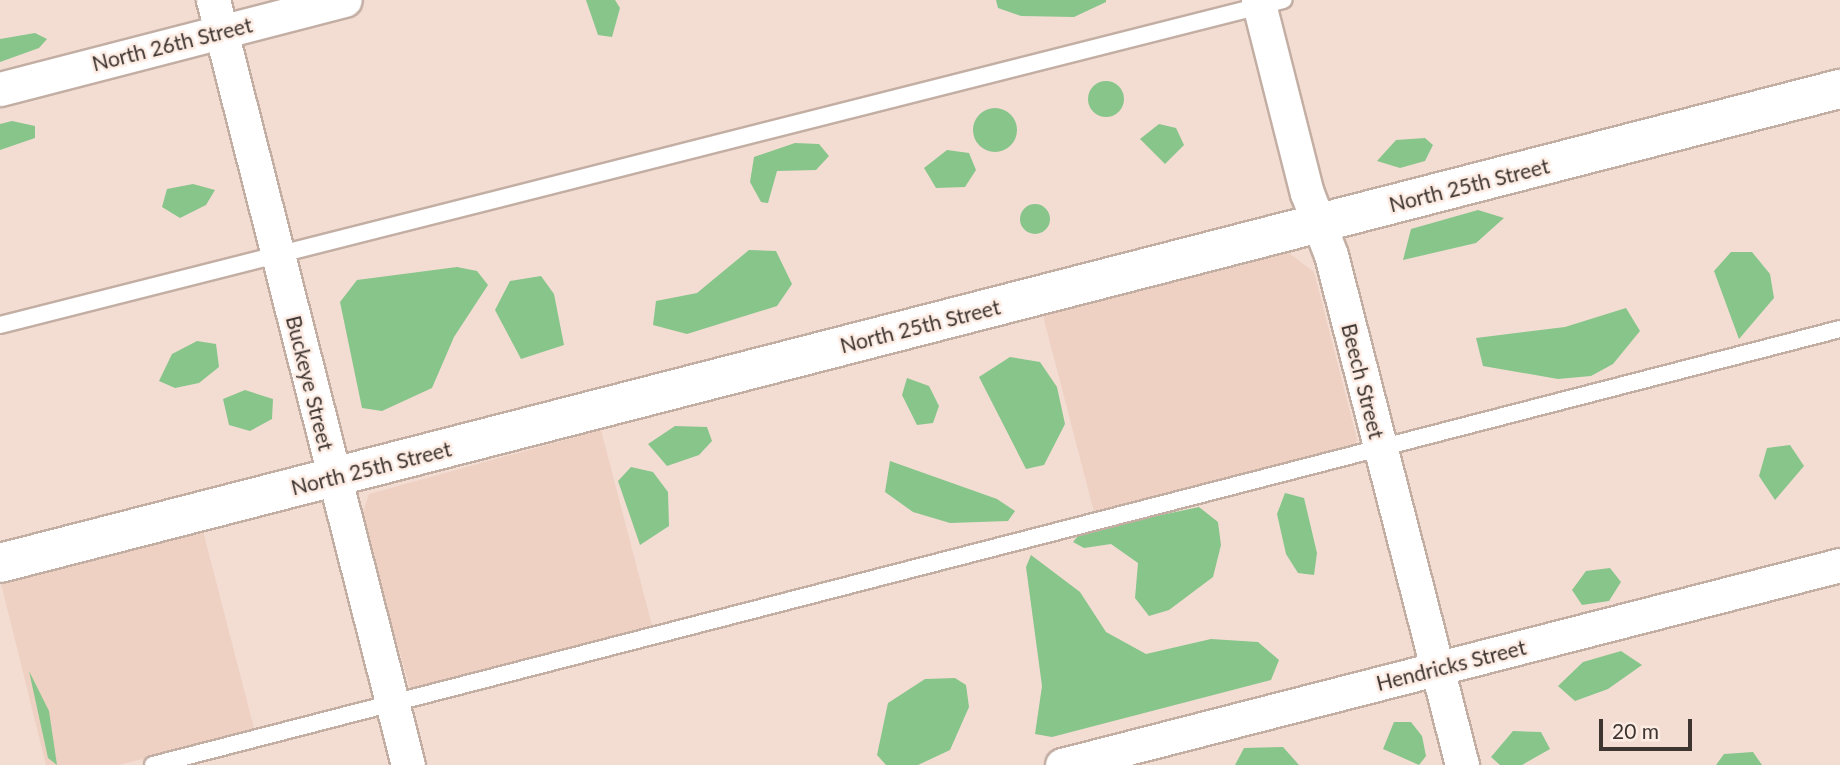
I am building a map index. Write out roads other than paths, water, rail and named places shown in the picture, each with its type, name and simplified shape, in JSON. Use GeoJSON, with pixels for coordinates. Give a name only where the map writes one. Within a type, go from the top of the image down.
{"type":"FeatureCollection","features":[{"type":"Feature","properties":{"kind":"street","name":"Buckeye Street"},"geometry":{"type":"LineString","coordinates":[[213,0],[408,765]]}},
{"type":"Feature","properties":{"kind":"street","name":"North 26th Street"},"geometry":{"type":"LineString","coordinates":[[0,89],[345,0]]}},
{"type":"Feature","properties":{"kind":"street","name":"Beech Street"},"geometry":{"type":"LineString","coordinates":[[1267,2],[1319,223],[1462,765]]}},
{"type":"Feature","properties":{"kind":"street","name":"North 25th Street"},"geometry":{"type":"LineString","coordinates":[[0,564],[1840,89]]}},
{"type":"Feature","properties":{"kind":"street","name":"Hendricks Street"},"geometry":{"type":"LineString","coordinates":[[1062,765],[1840,565]]}},
{"type":"Feature","properties":{"kind":"lane"},"geometry":{"type":"LineString","coordinates":[[0,325],[1267,2]]}},
{"type":"Feature","properties":{"kind":"lane"},"geometry":{"type":"LineString","coordinates":[[153,765],[1840,329]]}}]}
